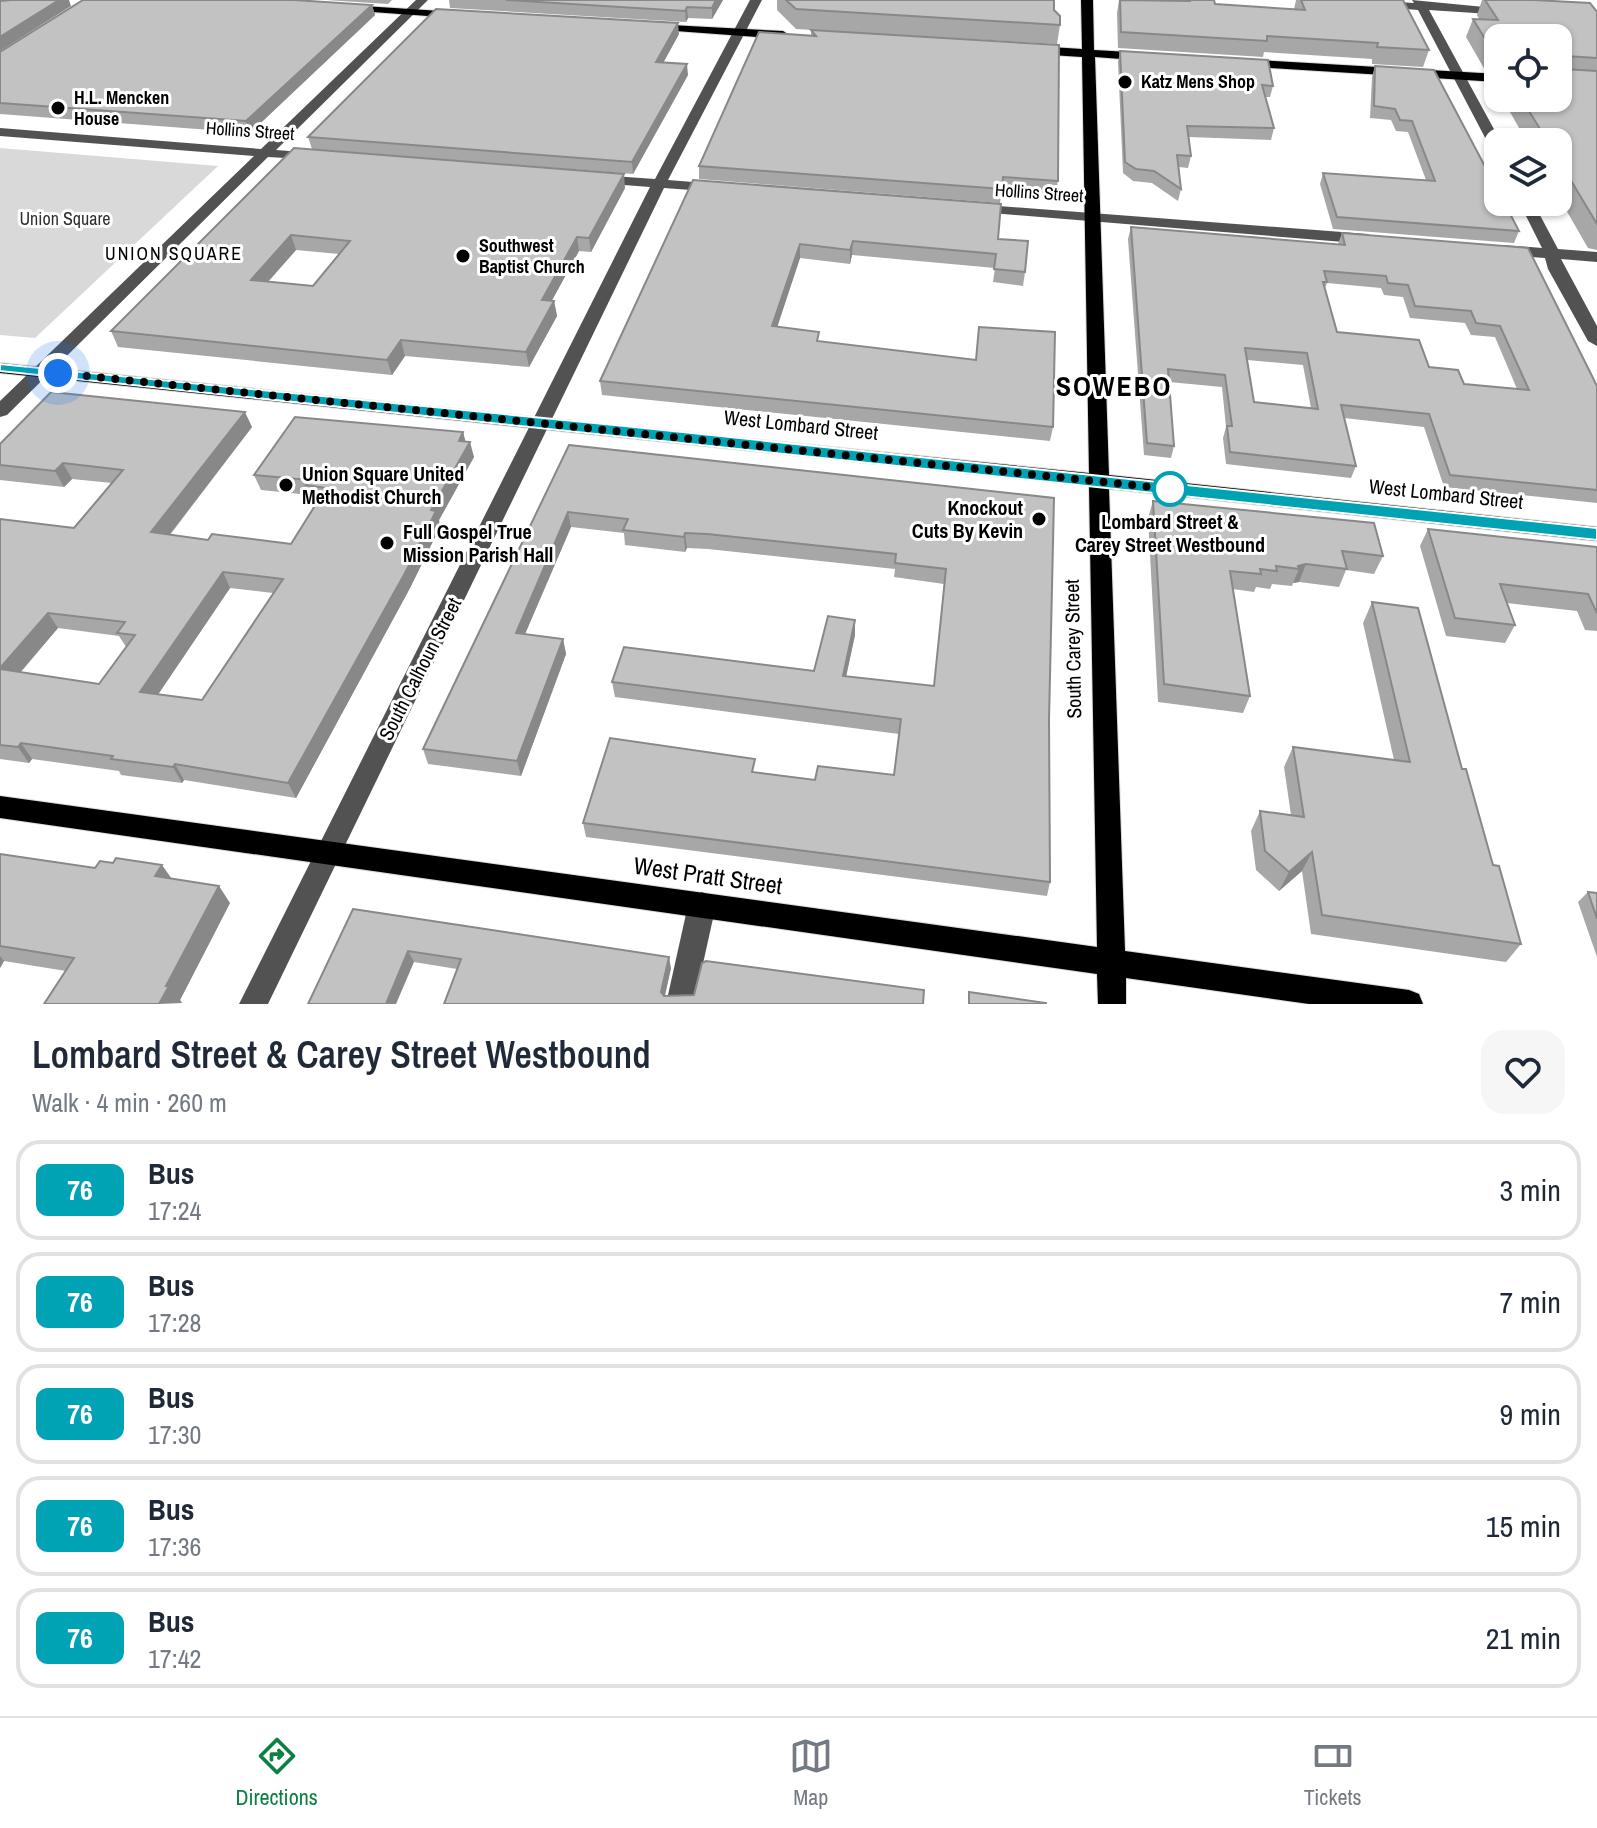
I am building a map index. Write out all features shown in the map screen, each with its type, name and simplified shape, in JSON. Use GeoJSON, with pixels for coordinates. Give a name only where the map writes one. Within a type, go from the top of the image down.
{"type":"FeatureCollection","features":[{"type":"Feature","properties":{"kind":"main road","name":"South Carey Street"},"geometry":{"type":"LineString","coordinates":[[1087,0],[1112,1004]]}},
{"type":"Feature","properties":{"kind":"main road"},"geometry":{"type":"LineString","coordinates":[[330,7],[463,15]]}},
{"type":"Feature","properties":{"kind":"main road"},"geometry":{"type":"LineString","coordinates":[[632,26],[801,36]]}},
{"type":"Feature","properties":{"kind":"main road"},"geometry":{"type":"LineString","coordinates":[[1028,50],[1160,58]]}},
{"type":"Feature","properties":{"kind":"main road"},"geometry":{"type":"LineString","coordinates":[[1233,63],[1484,77]]}},
{"type":"Feature","properties":{"kind":"main road","name":"West Lombard Street"},"geometry":{"type":"LineString","coordinates":[[0,368],[543,422],[1597,534]]}},
{"type":"Feature","properties":{"kind":"main road","name":"West Pratt Street"},"geometry":{"type":"LineString","coordinates":[[0,807],[1409,1004]]}},
{"type":"Feature","properties":{"kind":"street"},"geometry":{"type":"LineString","coordinates":[[0,411],[422,0]]}},
{"type":"Feature","properties":{"kind":"street","name":"South Calhoun Street"},"geometry":{"type":"LineString","coordinates":[[253,1004],[659,184],[756,0]]}},
{"type":"Feature","properties":{"kind":"street"},"geometry":{"type":"LineString","coordinates":[[1368,3],[1521,12]]}},
{"type":"Feature","properties":{"kind":"street"},"geometry":{"type":"LineString","coordinates":[[1420,4],[1486,128]]}},
{"type":"Feature","properties":{"kind":"street","name":"Hollins Street"},"geometry":{"type":"LineString","coordinates":[[0,132],[326,157]]}},
{"type":"Feature","properties":{"kind":"street"},"geometry":{"type":"LineString","coordinates":[[584,178],[737,190]]}},
{"type":"Feature","properties":{"kind":"street","name":"Hollins Street"},"geometry":{"type":"LineString","coordinates":[[954,207],[1381,240]]}},
{"type":"Feature","properties":{"kind":"street"},"geometry":{"type":"LineString","coordinates":[[1533,216],[1552,253],[1556,269],[1589,314],[1597,341]]}},
{"type":"Feature","properties":{"kind":"street"},"geometry":{"type":"LineString","coordinates":[[1492,249],[1597,257]]}},
{"type":"Feature","properties":{"kind":"street"},"geometry":{"type":"LineString","coordinates":[[680,1004],[702,905]]}},
{"type":"Feature","properties":{"kind":"green space","name":"Union Square"},"geometry":{"type":"Polygon","coordinates":[[[0,148],[218,166],[35,338],[0,335],[0,148]]]}},
{"type":"Feature","properties":{"kind":"building"},"geometry":{"type":"Polygon","coordinates":[[[59,0],[0,37],[0,1],[59,0]]]}},
{"type":"Feature","properties":{"kind":"building"},"geometry":{"type":"Polygon","coordinates":[[[83,0],[294,0],[372,5],[246,121],[0,103],[0,52],[83,0]]]}},
{"type":"Feature","properties":{"kind":"building"},"geometry":{"type":"Polygon","coordinates":[[[506,0],[716,0],[712,8],[687,7],[685,11],[506,0]]]}},
{"type":"Feature","properties":{"kind":"building"},"geometry":{"type":"Polygon","coordinates":[[[786,0],[1054,0],[1060,25],[796,9],[786,0]]]}},
{"type":"Feature","properties":{"kind":"building"},"geometry":{"type":"Polygon","coordinates":[[[1120,0],[1214,0],[1215,4],[1305,10],[1301,0],[1403,0],[1429,50],[1377,47],[1378,43],[1267,36],[1267,41],[1121,32],[1120,0]]]}},
{"type":"Feature","properties":{"kind":"building"},"geometry":{"type":"Polygon","coordinates":[[[1485,0],[1590,3],[1597,12],[1597,58],[1572,56],[1572,24],[1484,24],[1484,37],[1473,19],[1498,20],[1485,0]]]}},
{"type":"Feature","properties":{"kind":"building"},"geometry":{"type":"Polygon","coordinates":[[[436,9],[678,23],[656,62],[687,64],[632,162],[308,137],[436,9]]]}},
{"type":"Feature","properties":{"kind":"building"},"geometry":{"type":"Polygon","coordinates":[[[811,30],[1059,45],[1058,181],[1003,177],[1002,189],[699,166],[759,32],[816,36],[811,30]]]}},
{"type":"Feature","properties":{"kind":"building"},"geometry":{"type":"Polygon","coordinates":[[[1120,51],[1268,60],[1273,86],[1262,85],[1274,128],[1187,126],[1191,156],[1177,155],[1181,189],[1154,171],[1136,169],[1125,162],[1120,51]]]}},
{"type":"Feature","properties":{"kind":"building"},"geometry":{"type":"Polygon","coordinates":[[[1375,66],[1434,70],[1484,165],[1484,216],[1511,216],[1519,231],[1337,217],[1323,173],[1435,181],[1412,121],[1400,120],[1395,109],[1374,106],[1375,66]]]}},
{"type":"Feature","properties":{"kind":"building"},"geometry":{"type":"Polygon","coordinates":[[[1572,69],[1597,71],[1597,224],[1572,182],[1572,128],[1539,128],[1530,112],[1572,112],[1572,69]]]}},
{"type":"Feature","properties":{"kind":"building"},"geometry":{"type":"Polygon","coordinates":[[[294,148],[624,174],[589,238],[577,237],[542,300],[554,301],[526,352],[401,340],[387,360],[111,331],[294,148]],[[291,235],[251,280],[313,286],[350,241],[291,235]]]}},
{"type":"Feature","properties":{"kind":"building"},"geometry":{"type":"Polygon","coordinates":[[[693,180],[1001,204],[998,239],[1028,241],[1025,272],[994,269],[996,254],[853,241],[850,250],[800,244],[772,326],[819,332],[817,341],[976,360],[979,327],[1055,332],[1053,427],[600,381],[693,180]]]}},
{"type":"Feature","properties":{"kind":"building"},"geometry":{"type":"Polygon","coordinates":[[[1131,227],[1345,245],[1342,233],[1528,248],[1597,386],[1597,490],[1450,475],[1429,414],[1341,405],[1356,466],[1230,452],[1227,426],[1232,426],[1225,375],[1168,369],[1174,446],[1147,443],[1131,227]],[[1324,271],[1327,282],[1323,282],[1337,332],[1419,340],[1429,367],[1458,370],[1464,384],[1529,390],[1500,326],[1476,323],[1471,311],[1415,306],[1408,285],[1388,283],[1386,276],[1324,271]],[[1245,348],[1254,402],[1318,409],[1307,353],[1245,348]]]}},
{"type":"Feature","properties":{"kind":"building"},"geometry":{"type":"Polygon","coordinates":[[[51,392],[245,412],[151,532],[208,540],[212,534],[291,544],[326,488],[306,485],[310,480],[254,475],[295,417],[463,432],[459,441],[470,442],[431,510],[436,511],[405,573],[288,783],[175,764],[173,767],[111,759],[113,756],[21,743],[18,747],[0,745],[0,669],[99,684],[135,635],[117,633],[125,622],[48,613],[0,668],[0,519],[74,528],[123,470],[63,463],[55,471],[0,465],[0,444],[51,392]],[[223,572],[140,692],[202,700],[283,579],[223,572]]]}},
{"type":"Feature","properties":{"kind":"building"},"geometry":{"type":"Polygon","coordinates":[[[569,445],[1054,498],[1049,720],[1050,882],[583,823],[610,738],[755,759],[752,772],[815,780],[818,766],[894,775],[901,719],[612,682],[624,647],[814,671],[828,616],[855,620],[843,676],[934,686],[946,569],[895,563],[896,554],[707,534],[685,533],[684,537],[623,530],[628,519],[568,512],[516,633],[563,639],[517,761],[423,749],[569,445]]]}},
{"type":"Feature","properties":{"kind":"building"},"geometry":{"type":"Polygon","coordinates":[[[1153,501],[1374,523],[1383,556],[1342,551],[1347,569],[1306,564],[1298,566],[1299,569],[1276,566],[1277,571],[1260,569],[1261,574],[1230,571],[1250,696],[1164,684],[1153,501]]]}},
{"type":"Feature","properties":{"kind":"building"},"geometry":{"type":"Polygon","coordinates":[[[1428,529],[1597,547],[1597,613],[1588,594],[1500,584],[1515,625],[1455,618],[1428,529]]]}},
{"type":"Feature","properties":{"kind":"building"},"geometry":{"type":"Polygon","coordinates":[[[1372,602],[1418,608],[1462,769],[1466,769],[1493,865],[1499,866],[1521,944],[1322,915],[1312,852],[1289,872],[1265,851],[1260,811],[1304,817],[1293,747],[1410,762],[1372,602]]]}},
{"type":"Feature","properties":{"kind":"building"},"geometry":{"type":"Polygon","coordinates":[[[0,854],[95,868],[100,861],[113,863],[116,858],[162,865],[155,876],[219,886],[159,1004],[44,1004],[74,958],[0,946],[0,854]]]}},
{"type":"Feature","properties":{"kind":"building"},"geometry":{"type":"Polygon","coordinates":[[[1588,892],[1597,893],[1597,919],[1588,892]]]}},
{"type":"Feature","properties":{"kind":"building"},"geometry":{"type":"Polygon","coordinates":[[[353,909],[669,957],[661,992],[664,996],[694,995],[702,963],[706,961],[924,990],[923,1004],[444,1004],[461,959],[408,951],[386,1004],[308,1004],[353,909]]]}},
{"type":"Feature","properties":{"kind":"building"},"geometry":{"type":"Polygon","coordinates":[[[969,992],[1046,1003],[1046,1004],[969,1004],[969,992]]]}},
{"type":"Feature","properties":{"kind":"bus line","name":"76"},"geometry":{"type":"LineString","coordinates":[[0,368],[625,430],[1597,534]]}},
{"type":"Feature","properties":{"kind":"place","name":"Katz Mens Shop"},"geometry":{"type":"Point","coordinates":[1125,82]}},
{"type":"Feature","properties":{"kind":"place","name":"H.L. Mencken House"},"geometry":{"type":"Point","coordinates":[58,108]}},
{"type":"Feature","properties":{"kind":"place","name":"Southwest Baptist Church"},"geometry":{"type":"Point","coordinates":[463,256]}},
{"type":"Feature","properties":{"kind":"place","name":"Union Square United Methodist Church"},"geometry":{"type":"Point","coordinates":[286,485]}},
{"type":"Feature","properties":{"kind":"place","name":"Lombard Street & Carey Street Westbound"},"geometry":{"type":"Point","coordinates":[1170,489]}},
{"type":"Feature","properties":{"kind":"place","name":"Knockout Cuts By Kevin"},"geometry":{"type":"Point","coordinates":[1039,519]}},
{"type":"Feature","properties":{"kind":"place","name":"Full Gospel True Mission Parish Hall"},"geometry":{"type":"Point","coordinates":[387,543]}},
{"type":"Feature","properties":{"kind":"district","name":"UNION SQUARE"},"geometry":{"type":"Point","coordinates":[174,254]}},
{"type":"Feature","properties":{"kind":"district","name":"SOWEBO"},"geometry":{"type":"Point","coordinates":[1114,386]}},
{"type":"Feature","properties":{"kind":"route"},"geometry":{"type":"LineString","coordinates":[[58,373],[1170,489]]}}]}
